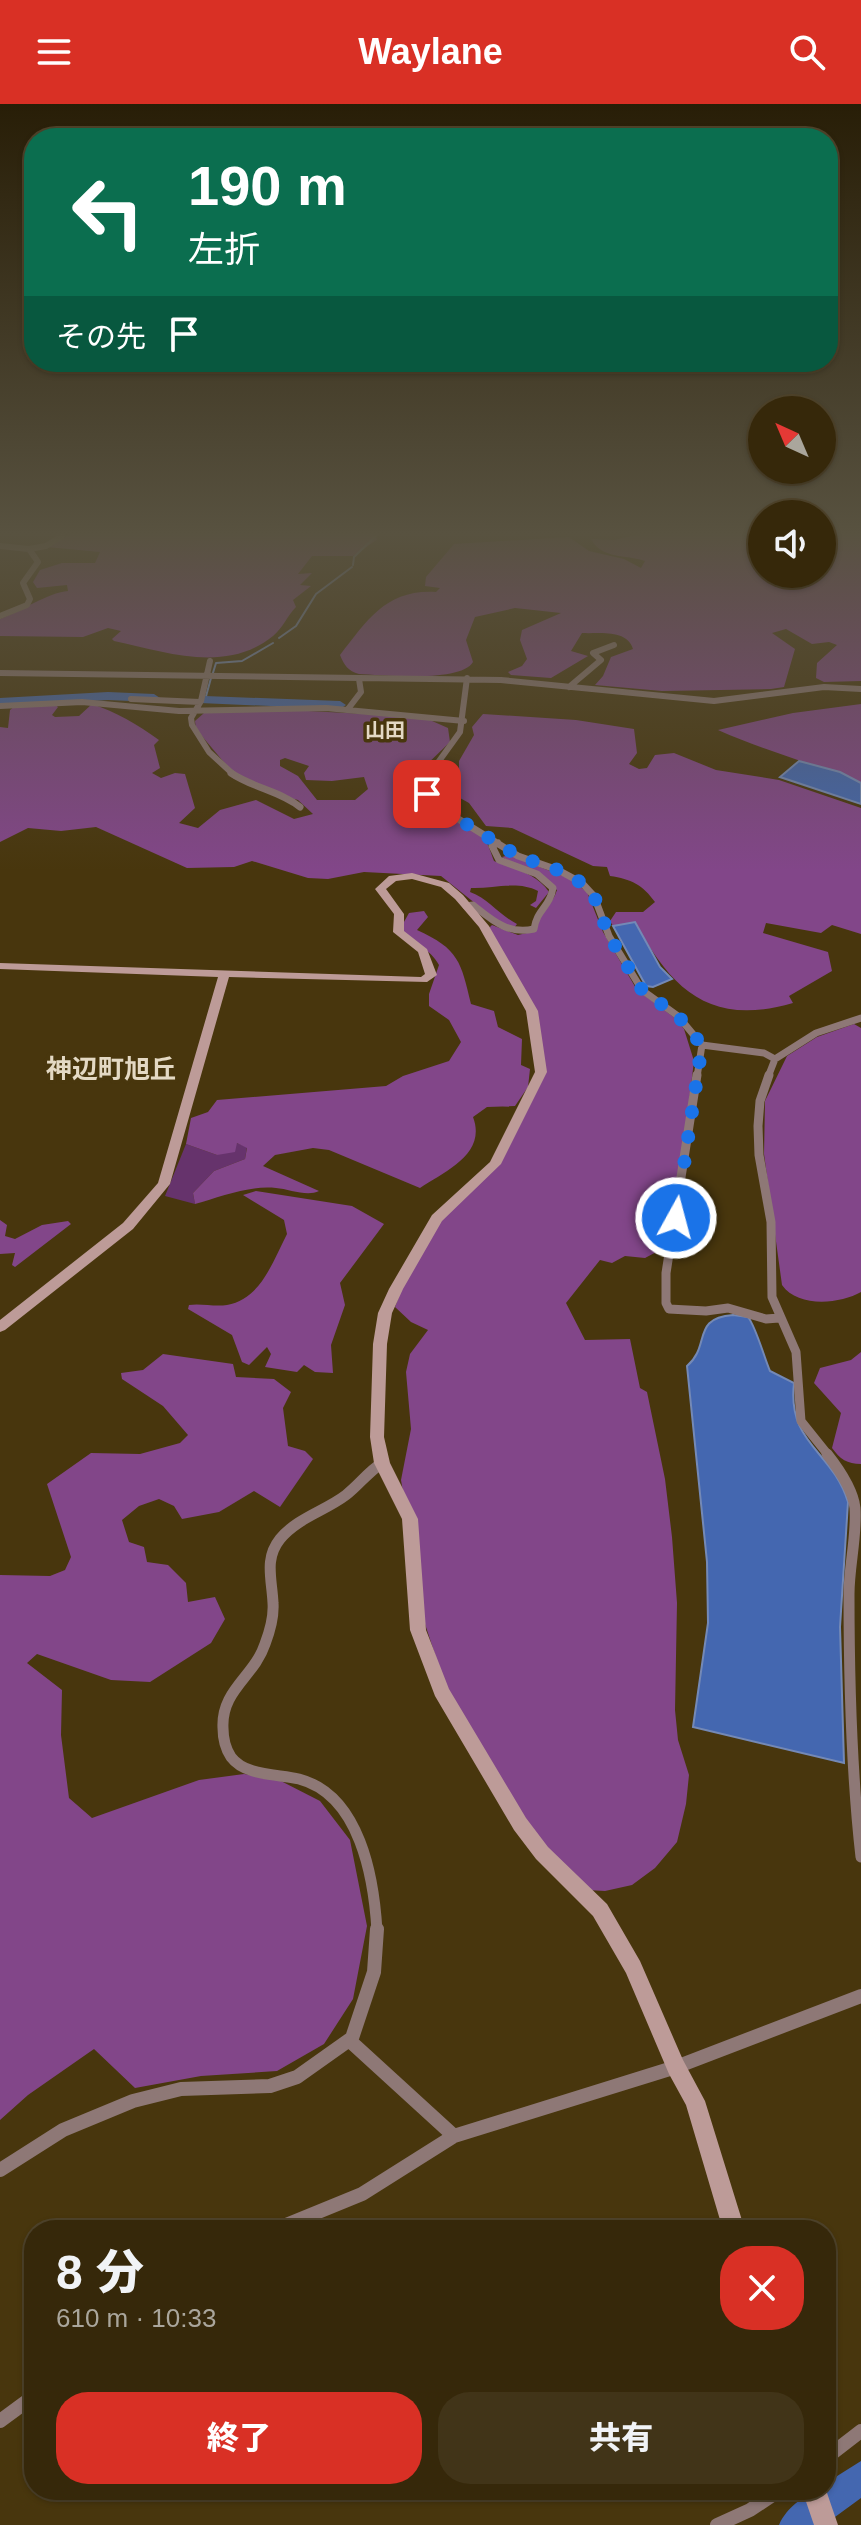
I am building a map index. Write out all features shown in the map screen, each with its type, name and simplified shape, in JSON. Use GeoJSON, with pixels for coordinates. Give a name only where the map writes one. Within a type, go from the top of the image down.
{"type":"FeatureCollection","features":[{"type":"Feature","properties":{"kind":"street"},"geometry":{"type":"LineString","coordinates":[[569,687],[601,660],[593,653],[611,646]]}},
{"type":"Feature","properties":{"kind":"street"},"geometry":{"type":"LineString","coordinates":[[210,661],[201,701],[191,718],[192,725],[209,752],[230,772],[247,784],[291,800],[300,807]]}},
{"type":"Feature","properties":{"kind":"street"},"geometry":{"type":"LineString","coordinates":[[0,673],[467,680],[714,701],[743,701],[816,687],[861,689]]}},
{"type":"Feature","properties":{"kind":"street"},"geometry":{"type":"LineString","coordinates":[[348,709],[361,697],[363,688],[359,679]]}},
{"type":"Feature","properties":{"kind":"street"},"geometry":{"type":"LineString","coordinates":[[467,680],[464,716],[456,740],[434,765],[425,787],[434,802],[518,856],[558,870],[582,883],[594,896],[609,936],[642,990],[678,1016],[702,1045],[764,1053],[775,1059]]}},
{"type":"Feature","properties":{"kind":"street"},"geometry":{"type":"LineString","coordinates":[[131,699],[201,701]]}},
{"type":"Feature","properties":{"kind":"street"},"geometry":{"type":"LineString","coordinates":[[0,706],[112,703],[196,710],[348,709],[464,716]]}},
{"type":"Feature","properties":{"kind":"street"},"geometry":{"type":"LineString","coordinates":[[466,906],[473,905],[501,927],[519,933],[534,929],[536,914],[551,900],[553,888],[537,874],[499,860],[492,846],[498,843]]}},
{"type":"Feature","properties":{"kind":"street"},"geometry":{"type":"LineString","coordinates":[[0,966],[423,980],[431,975],[431,967],[423,951],[398,932],[399,914],[382,893],[381,885],[393,878],[425,878],[445,885],[484,926],[532,1011],[541,1072],[495,1164],[437,1218],[385,1313],[380,1344],[377,1437],[382,1463],[410,1519],[418,1630],[441,1691],[520,1824],[542,1853],[600,1910],[633,1967],[676,2067],[695,2101],[731,2220]]}},
{"type":"Feature","properties":{"kind":"street"},"geometry":{"type":"LineString","coordinates":[[0,1327],[128,1226],[164,1184],[224,975]]}},
{"type":"Feature","properties":{"kind":"street"},"geometry":{"type":"LineString","coordinates":[[861,1018],[816,1033],[775,1059],[764,1086],[758,1126],[759,1155],[771,1222],[772,1297],[800,1367],[801,1421],[838,1468],[855,1506],[849,1589],[850,1681],[852,1778],[861,1857]]}},
{"type":"Feature","properties":{"kind":"street"},"geometry":{"type":"LineString","coordinates":[[702,1045],[666,1273],[666,1303],[669,1309],[706,1311],[728,1308],[766,1319],[779,1318]]}},
{"type":"Feature","properties":{"kind":"street"},"geometry":{"type":"LineString","coordinates":[[0,2170],[34,2144],[125,2103],[182,2089],[247,2089],[286,2083],[350,2041],[372,1987],[377,1956],[378,1914],[374,1888],[355,1830],[347,1813],[321,1788],[305,1780],[241,1768],[229,1754],[223,1735],[224,1709],[231,1692],[256,1670],[264,1647],[273,1615],[272,1586],[267,1570],[271,1553],[282,1536],[349,1494],[368,1472],[382,1463]]}},
{"type":"Feature","properties":{"kind":"street"},"geometry":{"type":"LineString","coordinates":[[298,2220],[362,2194],[454,2136],[676,2067],[861,1996]]}},
{"type":"Feature","properties":{"kind":"street"},"geometry":{"type":"LineString","coordinates":[[350,2041],[454,2136]]}},
{"type":"Feature","properties":{"kind":"street"},"geometry":{"type":"LineString","coordinates":[[0,2421],[24,2403]]}},
{"type":"Feature","properties":{"kind":"street"},"geometry":{"type":"LineString","coordinates":[[836,2450],[861,2431]]}},
{"type":"Feature","properties":{"kind":"street"},"geometry":{"type":"LineString","coordinates":[[717,2525],[765,2500]]}},
{"type":"Feature","properties":{"kind":"street"},"geometry":{"type":"LineString","coordinates":[[817,2500],[826,2525]]}},
{"type":"Feature","properties":{"kind":"shaded area"},"geometry":{"type":"Polygon","coordinates":[[[136,646],[258,646],[216,657],[136,646]]]}},
{"type":"Feature","properties":{"kind":"shaded area"},"geometry":{"type":"Polygon","coordinates":[[[347,646],[468,646],[473,662],[466,669],[453,673],[420,676],[359,674],[343,662],[340,655],[347,646]]]}},
{"type":"Feature","properties":{"kind":"shaded area"},"geometry":{"type":"Polygon","coordinates":[[[522,646],[574,646],[571,651],[588,656],[551,678],[511,675],[508,672],[522,666],[527,659],[522,646]]]}},
{"type":"Feature","properties":{"kind":"shaded area"},"geometry":{"type":"Polygon","coordinates":[[[631,646],[791,646],[795,649],[784,687],[771,689],[662,691],[595,685],[603,676],[611,657],[633,649],[631,646]]]}},
{"type":"Feature","properties":{"kind":"shaded area"},"geometry":{"type":"Polygon","coordinates":[[[836,646],[861,646],[861,681],[824,682],[816,678],[817,663],[836,646]]]}},
{"type":"Feature","properties":{"kind":"shaded area"},"geometry":{"type":"Polygon","coordinates":[[[54,704],[58,707],[52,715],[55,717],[79,716],[92,704],[151,734],[159,740],[154,745],[160,768],[152,773],[161,778],[175,773],[185,774],[195,808],[179,823],[198,828],[220,810],[256,800],[294,819],[313,814],[298,800],[275,794],[233,773],[196,729],[195,721],[204,713],[289,710],[423,717],[448,728],[450,742],[420,771],[427,799],[433,807],[462,821],[483,837],[494,861],[531,876],[549,892],[536,908],[530,905],[536,901],[538,891],[530,888],[513,885],[471,888],[470,892],[517,924],[514,928],[496,920],[441,876],[364,872],[328,879],[308,878],[252,861],[234,867],[187,868],[96,827],[61,831],[28,828],[0,842],[0,727],[8,728],[10,710],[15,706],[54,704]],[[285,758],[280,760],[280,766],[298,776],[317,800],[355,800],[368,789],[364,777],[306,780],[304,773],[309,766],[285,758]]]}},
{"type":"Feature","properties":{"kind":"shaded area"},"geometry":{"type":"Polygon","coordinates":[[[861,704],[861,783],[718,730],[793,713],[861,704]]]}},
{"type":"Feature","properties":{"kind":"shaded area"},"geometry":{"type":"Polygon","coordinates":[[[483,714],[576,720],[634,729],[637,753],[629,764],[639,769],[647,768],[655,755],[674,753],[716,770],[779,780],[861,808],[861,934],[832,925],[821,933],[766,923],[763,933],[828,952],[832,971],[789,996],[793,1003],[764,1009],[738,1010],[716,1006],[697,997],[679,984],[664,967],[635,922],[613,926],[610,921],[616,912],[643,912],[655,902],[646,891],[630,881],[610,876],[607,867],[593,866],[512,828],[486,826],[469,803],[442,788],[438,780],[448,769],[459,769],[459,761],[474,735],[472,727],[483,714]]]}},
{"type":"Feature","properties":{"kind":"shaded area"},"geometry":{"type":"Polygon","coordinates":[[[509,855],[568,878],[587,892],[603,932],[637,990],[675,1018],[684,1029],[694,1061],[682,1159],[662,1249],[645,1258],[625,1256],[612,1263],[600,1260],[566,1303],[585,1340],[630,1339],[640,1388],[647,1392],[665,1479],[672,1537],[677,1603],[675,1710],[678,1740],[689,1775],[677,1842],[655,1868],[632,1885],[605,1891],[587,1890],[522,1822],[448,1694],[425,1624],[401,1480],[411,1429],[406,1372],[410,1354],[428,1330],[411,1322],[395,1307],[408,1272],[439,1218],[496,1165],[538,1083],[542,1041],[489,928],[492,925],[518,935],[531,932],[557,890],[502,857],[509,855]]]}},
{"type":"Feature","properties":{"kind":"shaded area"},"geometry":{"type":"Polygon","coordinates":[[[424,911],[428,917],[417,930],[442,944],[456,958],[471,1004],[494,1011],[498,1027],[522,1039],[521,1065],[530,1069],[528,1087],[515,1106],[487,1107],[473,1117],[476,1130],[469,1151],[451,1168],[420,1188],[329,1150],[313,1148],[275,1155],[263,1166],[319,1191],[309,1193],[255,1188],[195,1204],[193,1193],[214,1171],[245,1159],[247,1148],[237,1143],[235,1152],[217,1155],[186,1144],[191,1118],[208,1112],[217,1100],[386,1086],[403,1076],[449,1061],[461,1042],[449,1020],[429,1006],[429,994],[439,965],[431,954],[400,929],[409,913],[424,911]]]}},
{"type":"Feature","properties":{"kind":"shaded area"},"geometry":{"type":"Polygon","coordinates":[[[854,1024],[861,1028],[861,1292],[820,1302],[798,1297],[782,1285],[764,1154],[765,1101],[787,1056],[817,1037],[854,1024]]]}},
{"type":"Feature","properties":{"kind":"shaded area"},"geometry":{"type":"Polygon","coordinates":[[[237,1143],[247,1147],[245,1159],[214,1171],[193,1193],[195,1204],[165,1196],[186,1144],[217,1155],[237,1143]]]}},
{"type":"Feature","properties":{"kind":"shaded area"},"geometry":{"type":"Polygon","coordinates":[[[256,1191],[352,1206],[384,1224],[340,1283],[345,1305],[331,1345],[333,1373],[315,1372],[304,1365],[297,1372],[265,1367],[271,1354],[267,1347],[249,1365],[242,1362],[232,1335],[188,1309],[189,1305],[227,1305],[239,1301],[257,1287],[271,1267],[287,1234],[284,1220],[243,1195],[256,1191]]]}},
{"type":"Feature","properties":{"kind":"shaded area"},"geometry":{"type":"Polygon","coordinates":[[[0,1220],[7,1225],[5,1236],[15,1239],[42,1225],[68,1221],[71,1224],[15,1267],[12,1265],[15,1253],[0,1254],[0,1220]]]}},
{"type":"Feature","properties":{"kind":"shaded area"},"geometry":{"type":"Polygon","coordinates":[[[861,1352],[861,1464],[844,1460],[832,1448],[841,1413],[814,1383],[820,1368],[851,1360],[861,1352]]]}},
{"type":"Feature","properties":{"kind":"shaded area"},"geometry":{"type":"Polygon","coordinates":[[[163,1354],[233,1364],[236,1377],[274,1379],[291,1392],[283,1408],[288,1446],[305,1451],[313,1459],[280,1507],[254,1491],[219,1512],[182,1519],[174,1506],[159,1499],[139,1506],[122,1520],[129,1542],[144,1547],[147,1562],[168,1565],[186,1583],[188,1602],[215,1597],[225,1619],[211,1643],[150,1682],[111,1680],[37,1654],[27,1663],[62,1690],[61,1735],[69,1798],[92,1818],[199,1780],[244,1774],[277,1779],[320,1801],[350,1840],[367,1926],[353,1999],[324,2044],[277,2071],[201,2076],[135,2088],[94,2049],[28,2095],[0,2120],[0,1575],[50,1576],[65,1570],[71,1557],[47,1484],[91,1453],[140,1454],[180,1443],[188,1435],[163,1406],[122,1379],[121,1373],[143,1370],[163,1354]]]}},
{"type":"Feature","properties":{"kind":"water"},"geometry":{"type":"Polygon","coordinates":[[[799,761],[840,772],[861,783],[861,804],[780,777],[799,761]]]}},
{"type":"Feature","properties":{"kind":"water"},"geometry":{"type":"Polygon","coordinates":[[[635,922],[660,967],[672,979],[653,987],[646,986],[613,926],[635,922]]]}},
{"type":"Feature","properties":{"kind":"water"},"geometry":{"type":"Polygon","coordinates":[[[733,1315],[748,1317],[770,1371],[794,1383],[797,1420],[841,1484],[848,1502],[840,1627],[844,1763],[693,1727],[708,1623],[707,1562],[687,1366],[694,1358],[711,1321],[733,1315]]]}},
{"type":"Feature","properties":{"kind":"waterway"},"geometry":{"type":"LineString","coordinates":[[212,676],[216,663],[242,661],[268,646]]}},
{"type":"Feature","properties":{"kind":"waterway"},"geometry":{"type":"LineString","coordinates":[[205,700],[211,678]]}},
{"type":"Feature","properties":{"kind":"waterway"},"geometry":{"type":"LineString","coordinates":[[0,702],[108,696],[154,698]]}},
{"type":"Feature","properties":{"kind":"waterway"},"geometry":{"type":"LineString","coordinates":[[205,700],[340,705]]}},
{"type":"Feature","properties":{"kind":"waterway"},"geometry":{"type":"LineString","coordinates":[[836,2496],[861,2478]]}},
{"type":"Feature","properties":{"kind":"waterway"},"geometry":{"type":"LineString","coordinates":[[796,2525],[831,2500]]}},
{"type":"Feature","properties":{"kind":"district","name":"山田"},"geometry":{"type":"Point","coordinates":[385,730]}},
{"type":"Feature","properties":{"kind":"district","name":"神辺町旭丘"},"geometry":{"type":"Point","coordinates":[111,1069]}},
{"type":"Feature","properties":{"kind":"route"},"geometry":{"type":"LineString","coordinates":[[427,794],[447,812],[475,826],[518,856],[571,876],[589,889],[609,936],[642,990],[678,1016],[702,1045],[676,1218]]}}]}
